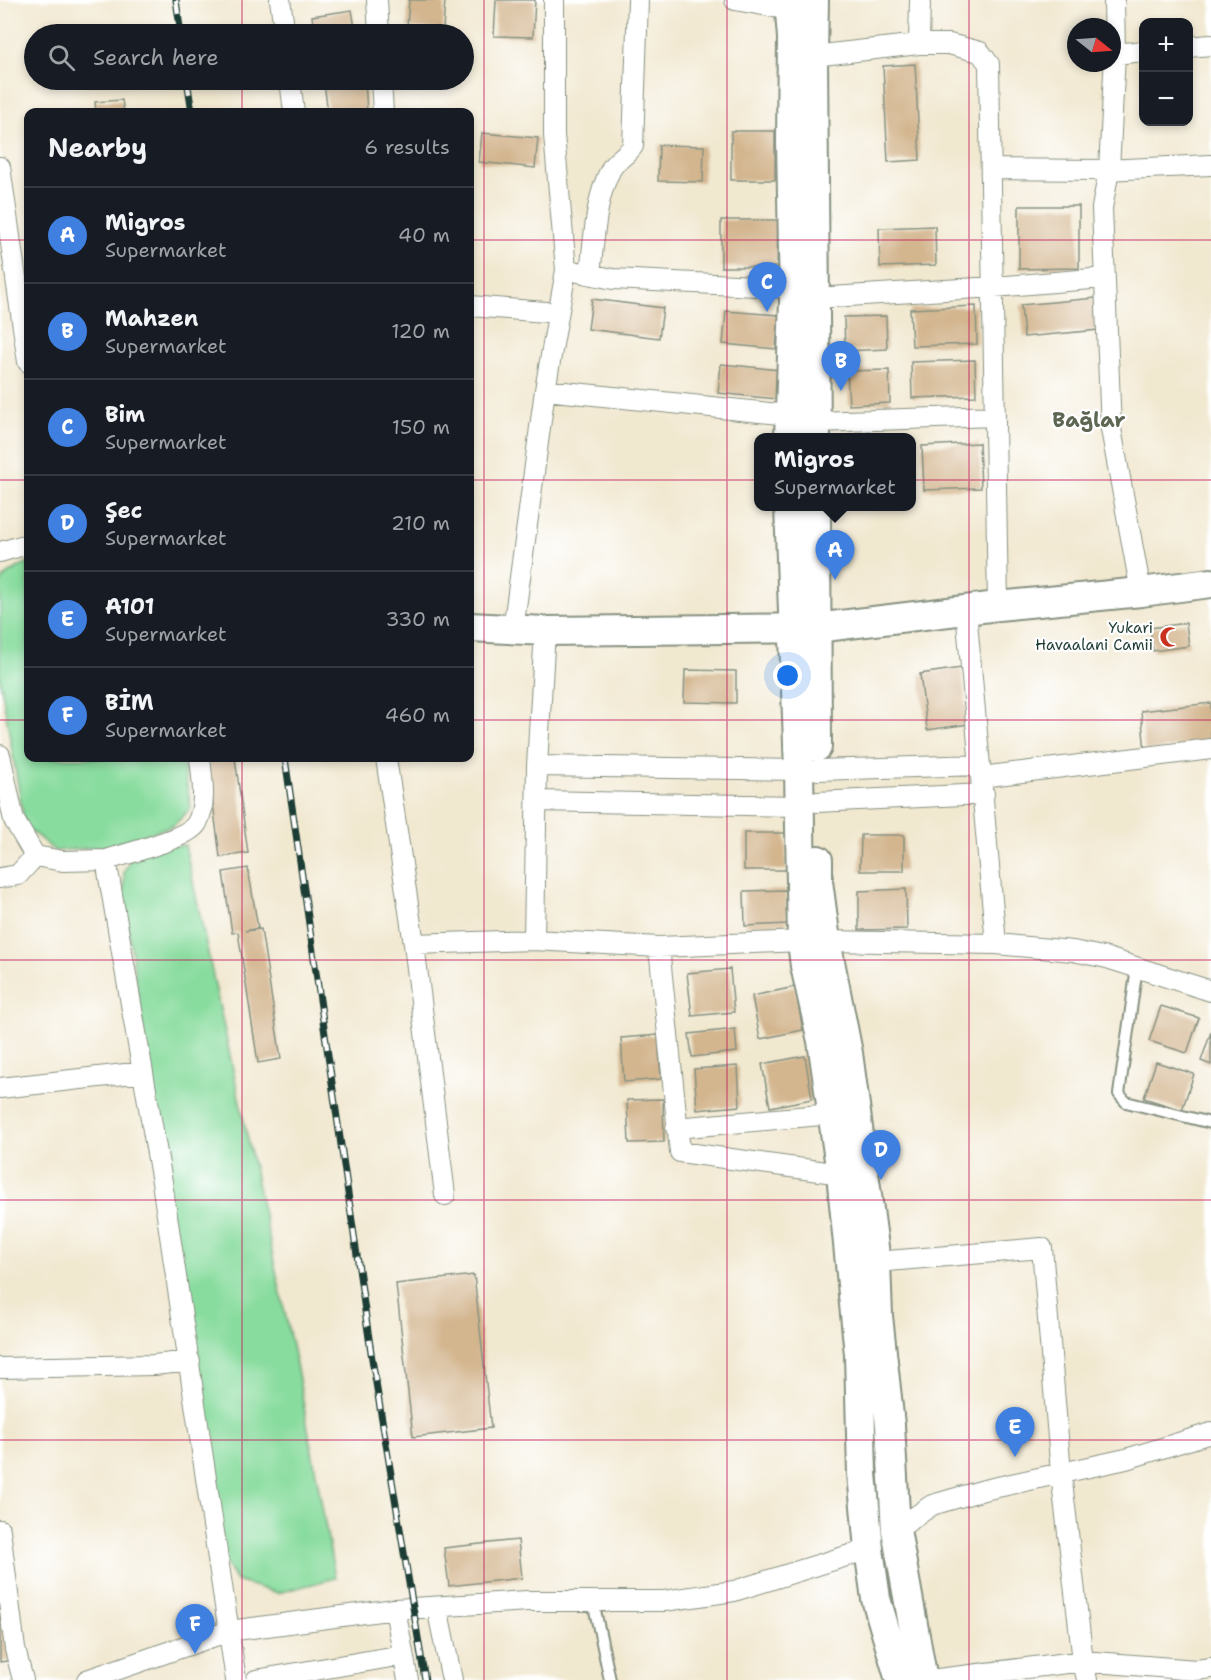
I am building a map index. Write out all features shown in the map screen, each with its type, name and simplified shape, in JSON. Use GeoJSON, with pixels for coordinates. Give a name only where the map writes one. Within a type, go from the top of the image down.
{"type":"FeatureCollection","features":[{"type":"Feature","properties":{"kind":"main road"},"geometry":{"type":"LineString","coordinates":[[798,3],[813,56],[804,293],[803,428]]}},
{"type":"Feature","properties":{"kind":"main road"},"geometry":{"type":"LineString","coordinates":[[798,3],[791,142],[804,293]]}},
{"type":"Feature","properties":{"kind":"main road"},"geometry":{"type":"LineString","coordinates":[[790,511],[805,629],[808,804],[818,880],[814,941],[805,966],[822,1041],[841,1174],[859,1354],[862,1474],[869,1550],[876,1599],[900,1680]]}},
{"type":"Feature","properties":{"kind":"main road"},"geometry":{"type":"LineString","coordinates":[[805,629],[816,511]]}},
{"type":"Feature","properties":{"kind":"main road"},"geometry":{"type":"LineString","coordinates":[[474,627],[545,631],[805,629],[1211,583]]}},
{"type":"Feature","properties":{"kind":"main road"},"geometry":{"type":"LineString","coordinates":[[814,941],[848,1053],[876,1262],[878,1316],[890,1425],[896,1530],[923,1680]]}},
{"type":"Feature","properties":{"kind":"main road"},"geometry":{"type":"LineString","coordinates":[[869,1550],[896,1530]]}},
{"type":"Feature","properties":{"kind":"street"},"geometry":{"type":"LineString","coordinates":[[280,0],[284,24]]}},
{"type":"Feature","properties":{"kind":"street"},"geometry":{"type":"LineString","coordinates":[[377,0],[378,24]]}},
{"type":"Feature","properties":{"kind":"street"},"geometry":{"type":"LineString","coordinates":[[513,630],[545,390],[566,270],[554,135],[554,0]]}},
{"type":"Feature","properties":{"kind":"street"},"geometry":{"type":"LineString","coordinates":[[590,274],[600,196],[611,167],[633,146],[638,0]]}},
{"type":"Feature","properties":{"kind":"street"},"geometry":{"type":"LineString","coordinates":[[735,0],[798,3]]}},
{"type":"Feature","properties":{"kind":"street"},"geometry":{"type":"LineString","coordinates":[[919,44],[920,0]]}},
{"type":"Feature","properties":{"kind":"street"},"geometry":{"type":"LineString","coordinates":[[1114,0],[1114,18]]}},
{"type":"Feature","properties":{"kind":"street"},"geometry":{"type":"LineString","coordinates":[[813,56],[919,44],[949,44],[980,52],[989,64],[998,606]]}},
{"type":"Feature","properties":{"kind":"street"},"geometry":{"type":"LineString","coordinates":[[1193,47],[1211,45]]}},
{"type":"Feature","properties":{"kind":"street"},"geometry":{"type":"LineString","coordinates":[[1121,53],[1139,51]]}},
{"type":"Feature","properties":{"kind":"street"},"geometry":{"type":"LineString","coordinates":[[1114,72],[1109,170],[1102,208],[1111,429],[1141,592]]}},
{"type":"Feature","properties":{"kind":"street"},"geometry":{"type":"LineString","coordinates":[[291,90],[294,108]]}},
{"type":"Feature","properties":{"kind":"street"},"geometry":{"type":"LineString","coordinates":[[382,90],[383,108]]}},
{"type":"Feature","properties":{"kind":"street"},"geometry":{"type":"LineString","coordinates":[[991,169],[1109,170],[1211,165]]}},
{"type":"Feature","properties":{"kind":"street"},"geometry":{"type":"LineString","coordinates":[[0,168],[3,208],[24,337]]}},
{"type":"Feature","properties":{"kind":"street"},"geometry":{"type":"LineString","coordinates":[[566,270],[613,279],[804,293],[994,287],[1104,278]]}},
{"type":"Feature","properties":{"kind":"street"},"geometry":{"type":"LineString","coordinates":[[474,306],[558,313]]}},
{"type":"Feature","properties":{"kind":"street"},"geometry":{"type":"LineString","coordinates":[[545,390],[803,428],[995,416]]}},
{"type":"Feature","properties":{"kind":"street"},"geometry":{"type":"LineString","coordinates":[[0,552],[24,545]]}},
{"type":"Feature","properties":{"kind":"street"},"geometry":{"type":"LineString","coordinates":[[966,611],[996,944]]}},
{"type":"Feature","properties":{"kind":"street"},"geometry":{"type":"LineString","coordinates":[[534,940],[537,766],[545,631]]}},
{"type":"Feature","properties":{"kind":"street"},"geometry":{"type":"LineString","coordinates":[[537,801],[808,804],[1211,749]]}},
{"type":"Feature","properties":{"kind":"street"},"geometry":{"type":"LineString","coordinates":[[0,755],[14,820],[35,856],[63,861],[106,860],[180,837],[197,824],[204,793],[200,762]]}},
{"type":"Feature","properties":{"kind":"street"},"geometry":{"type":"LineString","coordinates":[[387,762],[414,944],[445,1195]]}},
{"type":"Feature","properties":{"kind":"street"},"geometry":{"type":"LineString","coordinates":[[537,766],[808,770],[981,779]]}},
{"type":"Feature","properties":{"kind":"street"},"geometry":{"type":"LineString","coordinates":[[0,878],[18,875],[35,856]]}},
{"type":"Feature","properties":{"kind":"street"},"geometry":{"type":"LineString","coordinates":[[106,860],[190,1361],[236,1680]]}},
{"type":"Feature","properties":{"kind":"street"},"geometry":{"type":"LineString","coordinates":[[414,944],[534,940],[659,946],[814,941],[996,944],[1073,951],[1107,958],[1211,991]]}},
{"type":"Feature","properties":{"kind":"street"},"geometry":{"type":"LineString","coordinates":[[659,946],[680,1152],[841,1174]]}},
{"type":"Feature","properties":{"kind":"street"},"geometry":{"type":"LineString","coordinates":[[0,1088],[143,1072]]}},
{"type":"Feature","properties":{"kind":"street"},"geometry":{"type":"LineString","coordinates":[[676,1128],[832,1114]]}},
{"type":"Feature","properties":{"kind":"street"},"geometry":{"type":"LineString","coordinates":[[876,1262],[1042,1248],[1061,1473],[1085,1670]]}},
{"type":"Feature","properties":{"kind":"street"},"geometry":{"type":"LineString","coordinates":[[0,1368],[154,1365],[190,1361]]}},
{"type":"Feature","properties":{"kind":"street"},"geometry":{"type":"LineString","coordinates":[[896,1530],[932,1505],[984,1490],[1126,1459],[1211,1433]]}},
{"type":"Feature","properties":{"kind":"street"},"geometry":{"type":"LineString","coordinates":[[0,1530],[15,1649],[23,1680]]}},
{"type":"Feature","properties":{"kind":"street"},"geometry":{"type":"LineString","coordinates":[[87,1680],[228,1631],[395,1609],[437,1606],[528,1601],[664,1601],[734,1591],[869,1550]]}},
{"type":"Feature","properties":{"kind":"street"},"geometry":{"type":"LineString","coordinates":[[437,1606],[452,1680]]}},
{"type":"Feature","properties":{"kind":"street"},"geometry":{"type":"LineString","coordinates":[[395,1609],[408,1680]]}},
{"type":"Feature","properties":{"kind":"street"},"geometry":{"type":"LineString","coordinates":[[256,1680],[404,1655]]}},
{"type":"Feature","properties":{"kind":"street"},"geometry":{"type":"LineString","coordinates":[[930,1680],[1085,1670],[1211,1668]]}},
{"type":"Feature","properties":{"kind":"lane"},"geometry":{"type":"LineString","coordinates":[[1137,967],[1120,1097],[1126,1102],[1211,1123]]}},
{"type":"Feature","properties":{"kind":"lane"},"geometry":{"type":"LineString","coordinates":[[593,1601],[610,1680]]}},
{"type":"Feature","properties":{"kind":"green space"},"geometry":{"type":"Polygon","coordinates":[[[24,564],[24,762],[183,762],[191,808],[173,826],[108,846],[55,851],[25,826],[0,680],[0,584],[7,574],[24,564]]]}},
{"type":"Feature","properties":{"kind":"green space"},"geometry":{"type":"Polygon","coordinates":[[[185,845],[298,1374],[335,1578],[278,1593],[236,1581],[218,1551],[124,899],[124,872],[133,855],[150,848],[185,845]]]}},
{"type":"Feature","properties":{"kind":"building"},"geometry":{"type":"Polygon","coordinates":[[[409,0],[445,0],[443,24],[407,24],[409,0]]]}},
{"type":"Feature","properties":{"kind":"building"},"geometry":{"type":"Polygon","coordinates":[[[496,0],[535,0],[533,37],[494,36],[496,0]]]}},
{"type":"Feature","properties":{"kind":"building"},"geometry":{"type":"Polygon","coordinates":[[[352,10],[354,24],[313,24],[312,16],[352,10]]]}},
{"type":"Feature","properties":{"kind":"building"},"geometry":{"type":"Polygon","coordinates":[[[915,64],[920,160],[888,162],[883,66],[915,64]]]}},
{"type":"Feature","properties":{"kind":"building"},"geometry":{"type":"Polygon","coordinates":[[[325,90],[366,90],[367,108],[327,108],[325,90]]]}},
{"type":"Feature","properties":{"kind":"building"},"geometry":{"type":"Polygon","coordinates":[[[122,100],[123,108],[96,108],[95,102],[122,100]]]}},
{"type":"Feature","properties":{"kind":"building"},"geometry":{"type":"Polygon","coordinates":[[[731,131],[775,131],[775,180],[731,180],[731,131]]]}},
{"type":"Feature","properties":{"kind":"building"},"geometry":{"type":"Polygon","coordinates":[[[482,133],[538,138],[535,168],[479,162],[482,133]]]}},
{"type":"Feature","properties":{"kind":"building"},"geometry":{"type":"Polygon","coordinates":[[[659,145],[704,146],[703,182],[658,181],[659,145]]]}},
{"type":"Feature","properties":{"kind":"building"},"geometry":{"type":"Polygon","coordinates":[[[1019,206],[1079,206],[1079,268],[1019,269],[1019,206]]]}},
{"type":"Feature","properties":{"kind":"building"},"geometry":{"type":"Polygon","coordinates":[[[721,220],[778,220],[777,267],[721,267],[721,220]]]}},
{"type":"Feature","properties":{"kind":"building"},"geometry":{"type":"Polygon","coordinates":[[[935,226],[936,265],[880,267],[879,228],[935,226]]]}},
{"type":"Feature","properties":{"kind":"building"},"geometry":{"type":"Polygon","coordinates":[[[1096,298],[1099,330],[1024,337],[1021,305],[1096,298]]]}},
{"type":"Feature","properties":{"kind":"building"},"geometry":{"type":"Polygon","coordinates":[[[592,299],[663,308],[659,338],[588,329],[592,299]]]}},
{"type":"Feature","properties":{"kind":"building"},"geometry":{"type":"Polygon","coordinates":[[[976,306],[977,344],[912,346],[910,309],[976,306]]]}},
{"type":"Feature","properties":{"kind":"building"},"geometry":{"type":"Polygon","coordinates":[[[726,311],[779,315],[776,349],[723,344],[726,311]]]}},
{"type":"Feature","properties":{"kind":"building"},"geometry":{"type":"Polygon","coordinates":[[[886,316],[887,349],[845,351],[844,317],[886,316]]]}},
{"type":"Feature","properties":{"kind":"building"},"geometry":{"type":"Polygon","coordinates":[[[975,360],[976,396],[912,398],[911,362],[975,360]]]}},
{"type":"Feature","properties":{"kind":"building"},"geometry":{"type":"Polygon","coordinates":[[[721,364],[780,370],[777,399],[718,393],[721,364]]]}},
{"type":"Feature","properties":{"kind":"building"},"geometry":{"type":"Polygon","coordinates":[[[889,370],[890,403],[849,405],[847,371],[889,370]]]}},
{"type":"Feature","properties":{"kind":"building"},"geometry":{"type":"Polygon","coordinates":[[[979,443],[981,488],[924,490],[922,446],[979,443]]]}},
{"type":"Feature","properties":{"kind":"building","name":"Yukari Havaalani Camii"},"geometry":{"type":"Polygon","coordinates":[[[1186,623],[1189,646],[1153,651],[1150,628],[1186,623]]]}},
{"type":"Feature","properties":{"kind":"building"},"geometry":{"type":"Polygon","coordinates":[[[961,668],[969,724],[927,730],[920,674],[961,668]]]}},
{"type":"Feature","properties":{"kind":"building"},"geometry":{"type":"Polygon","coordinates":[[[685,670],[736,671],[736,703],[684,702],[685,670]]]}},
{"type":"Feature","properties":{"kind":"building"},"geometry":{"type":"Polygon","coordinates":[[[1211,703],[1211,743],[1145,751],[1141,711],[1211,703]]]}},
{"type":"Feature","properties":{"kind":"building"},"geometry":{"type":"Polygon","coordinates":[[[208,762],[236,762],[248,853],[220,857],[208,762]]]}},
{"type":"Feature","properties":{"kind":"building"},"geometry":{"type":"Polygon","coordinates":[[[744,833],[786,833],[786,870],[744,870],[744,833]]]}},
{"type":"Feature","properties":{"kind":"building"},"geometry":{"type":"Polygon","coordinates":[[[861,835],[904,835],[904,871],[860,871],[861,835]]]}},
{"type":"Feature","properties":{"kind":"building"},"geometry":{"type":"Polygon","coordinates":[[[248,868],[258,928],[245,931],[261,929],[281,1059],[258,1063],[238,932],[232,933],[223,872],[248,868]]]}},
{"type":"Feature","properties":{"kind":"building"},"geometry":{"type":"Polygon","coordinates":[[[906,889],[907,929],[859,930],[859,891],[906,889]]]}},
{"type":"Feature","properties":{"kind":"building"},"geometry":{"type":"Polygon","coordinates":[[[786,890],[787,924],[745,926],[744,891],[786,890]]]}},
{"type":"Feature","properties":{"kind":"building"},"geometry":{"type":"Polygon","coordinates":[[[730,969],[734,1012],[692,1016],[687,973],[730,969]]]}},
{"type":"Feature","properties":{"kind":"building"},"geometry":{"type":"Polygon","coordinates":[[[795,987],[803,1030],[760,1039],[752,996],[795,987]]]}},
{"type":"Feature","properties":{"kind":"building"},"geometry":{"type":"Polygon","coordinates":[[[1161,1006],[1199,1018],[1187,1053],[1149,1041],[1161,1006]]]}},
{"type":"Feature","properties":{"kind":"building"},"geometry":{"type":"Polygon","coordinates":[[[735,1029],[737,1052],[692,1057],[689,1034],[735,1029]]]}},
{"type":"Feature","properties":{"kind":"building"},"geometry":{"type":"Polygon","coordinates":[[[1211,1032],[1211,1065],[1201,1061],[1211,1032]]]}},
{"type":"Feature","properties":{"kind":"building"},"geometry":{"type":"Polygon","coordinates":[[[658,1035],[661,1079],[624,1082],[621,1038],[658,1035]]]}},
{"type":"Feature","properties":{"kind":"building"},"geometry":{"type":"Polygon","coordinates":[[[805,1056],[812,1099],[770,1107],[762,1064],[805,1056]]]}},
{"type":"Feature","properties":{"kind":"building"},"geometry":{"type":"Polygon","coordinates":[[[1156,1062],[1194,1074],[1182,1110],[1144,1098],[1156,1062]]]}},
{"type":"Feature","properties":{"kind":"building"},"geometry":{"type":"Polygon","coordinates":[[[738,1066],[740,1106],[697,1110],[694,1069],[738,1066]]]}},
{"type":"Feature","properties":{"kind":"building"},"geometry":{"type":"Polygon","coordinates":[[[663,1099],[664,1142],[629,1143],[627,1100],[663,1099]]]}},
{"type":"Feature","properties":{"kind":"building"},"geometry":{"type":"Polygon","coordinates":[[[474,1275],[491,1428],[413,1437],[396,1284],[474,1275]]]}},
{"type":"Feature","properties":{"kind":"building"},"geometry":{"type":"Polygon","coordinates":[[[518,1540],[522,1578],[449,1586],[444,1548],[518,1540]]]}},
{"type":"Feature","properties":{"kind":"building"},"geometry":{"type":"Polygon","coordinates":[[[0,1551],[15,1660],[0,1662],[0,1551]]]}},
{"type":"Feature","properties":{"kind":"railway"},"geometry":{"type":"LineString","coordinates":[[176,0],[180,24]]}},
{"type":"Feature","properties":{"kind":"railway"},"geometry":{"type":"LineString","coordinates":[[189,90],[191,108]]}},
{"type":"Feature","properties":{"kind":"railway"},"geometry":{"type":"LineString","coordinates":[[286,762],[372,1359],[425,1680]]}},
{"type":"Feature","properties":{"kind":"place","name":"Bim"},"geometry":{"type":"Point","coordinates":[767,312]}},
{"type":"Feature","properties":{"kind":"place","name":"Mahzen"},"geometry":{"type":"Point","coordinates":[841,391]}},
{"type":"Feature","properties":{"kind":"place","name":"Migros"},"geometry":{"type":"Point","coordinates":[835,580]}},
{"type":"Feature","properties":{"kind":"place","name":"Yukari Havaalani Camii"},"geometry":{"type":"Point","coordinates":[1170,637]}},
{"type":"Feature","properties":{"kind":"place","name":"Şec"},"geometry":{"type":"Point","coordinates":[881,1180]}},
{"type":"Feature","properties":{"kind":"place","name":"A101"},"geometry":{"type":"Point","coordinates":[1015,1457]}},
{"type":"Feature","properties":{"kind":"place","name":"BİM"},"geometry":{"type":"Point","coordinates":[195,1654]}},
{"type":"Feature","properties":{"kind":"district","name":"Bağlar"},"geometry":{"type":"Point","coordinates":[1089,420]}}]}
